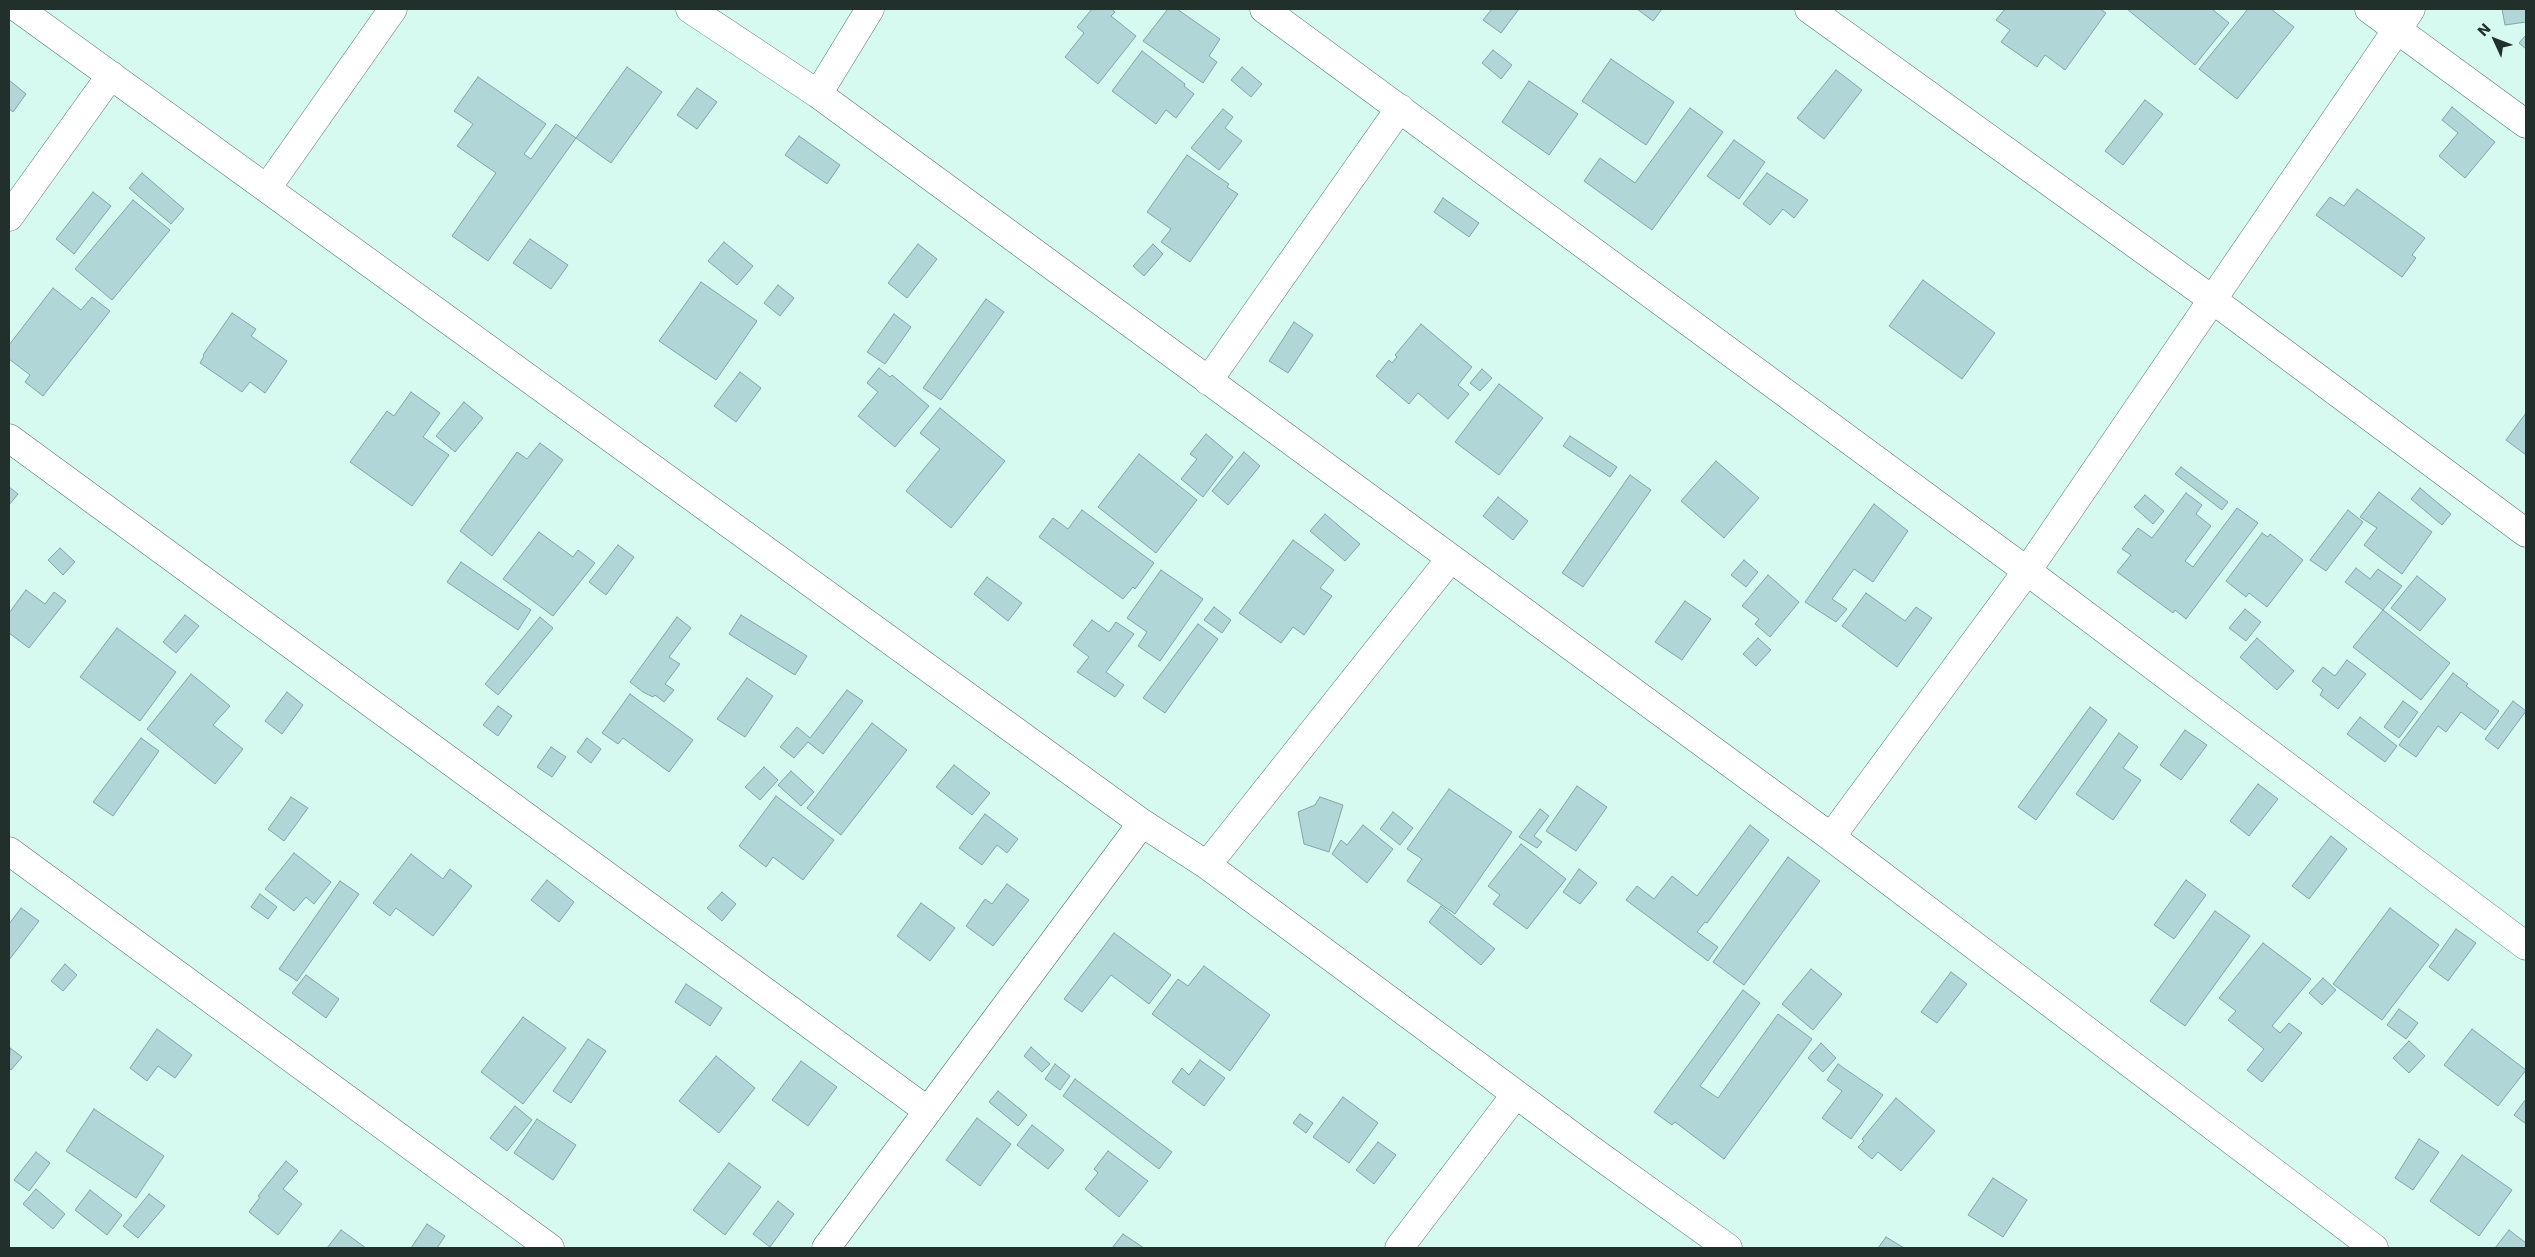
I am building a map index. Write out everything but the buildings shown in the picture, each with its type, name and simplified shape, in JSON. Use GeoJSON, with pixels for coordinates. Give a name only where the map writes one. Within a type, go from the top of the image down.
{"type":"FeatureCollection","features":[{"type":"Feature","properties":{"kind":"street"},"geometry":{"type":"LineString","coordinates":[[19,9],[1142,823],[1207,865],[1728,1248]]}},
{"type":"Feature","properties":{"kind":"street"},"geometry":{"type":"LineString","coordinates":[[267,188],[393,9]]}},
{"type":"Feature","properties":{"kind":"street"},"geometry":{"type":"LineString","coordinates":[[690,9],[818,94],[1208,382],[1831,837],[2374,1248]]}},
{"type":"Feature","properties":{"kind":"street"},"geometry":{"type":"LineString","coordinates":[[818,94],[870,9]]}},
{"type":"Feature","properties":{"kind":"street"},"geometry":{"type":"LineString","coordinates":[[1809,9],[2213,300],[2526,533]]}},
{"type":"Feature","properties":{"kind":"street"},"geometry":{"type":"LineString","coordinates":[[2369,9],[2404,19],[2526,124]]}},
{"type":"Feature","properties":{"kind":"street"},"geometry":{"type":"LineString","coordinates":[[1280,14],[1400,108],[2027,571],[2526,946]]}},
{"type":"Feature","properties":{"kind":"street"},"geometry":{"type":"LineString","coordinates":[[1831,837],[2027,571],[2404,19]]}},
{"type":"Feature","properties":{"kind":"street"},"geometry":{"type":"LineString","coordinates":[[9,217],[111,75]]}},
{"type":"Feature","properties":{"kind":"street"},"geometry":{"type":"LineString","coordinates":[[1208,382],[1400,108]]}},
{"type":"Feature","properties":{"kind":"street"},"geometry":{"type":"LineString","coordinates":[[9,438],[928,1111]]}},
{"type":"Feature","properties":{"kind":"street"},"geometry":{"type":"LineString","coordinates":[[1207,865],[1451,558]]}},
{"type":"Feature","properties":{"kind":"street"},"geometry":{"type":"LineString","coordinates":[[826,1248],[1142,823]]}},
{"type":"Feature","properties":{"kind":"street"},"geometry":{"type":"LineString","coordinates":[[9,851],[550,1248]]}},
{"type":"Feature","properties":{"kind":"street"},"geometry":{"type":"LineString","coordinates":[[1399,1248],[1516,1094]]}}]}
